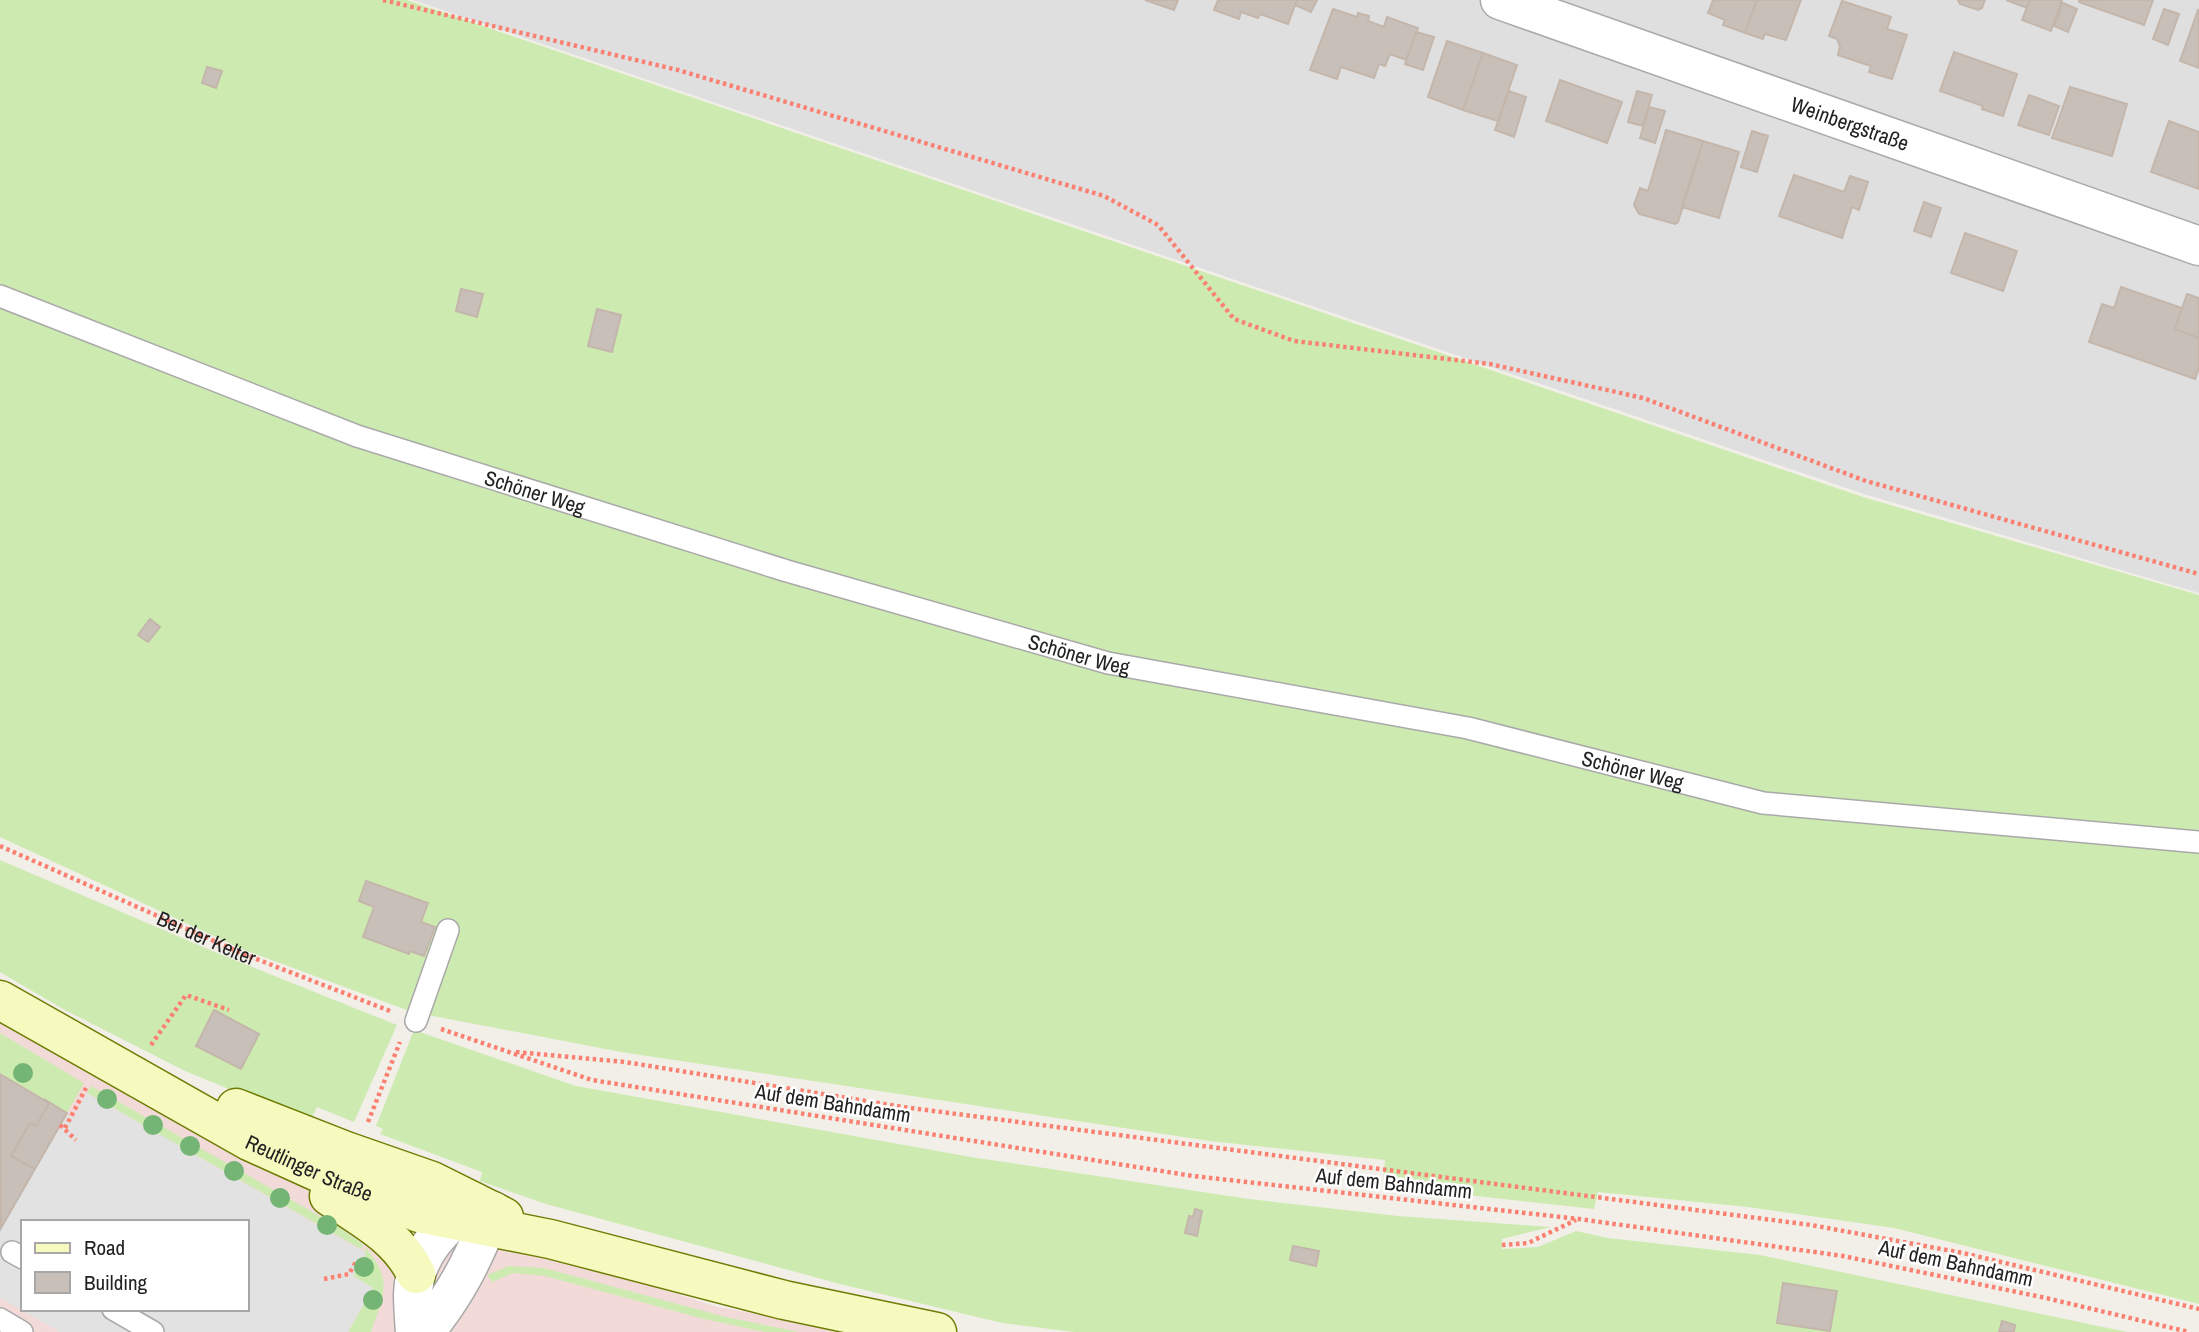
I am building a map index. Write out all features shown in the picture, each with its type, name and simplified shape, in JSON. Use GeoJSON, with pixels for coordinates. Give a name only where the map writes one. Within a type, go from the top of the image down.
{"type":"FeatureCollection","features":[{"type":"Feature","properties":{"kind":"main road","name":"Reutlinger Straße"},"geometry":{"type":"LineString","coordinates":[[0,1000],[88,1066],[333,1179],[419,1213],[476,1215],[550,1239],[784,1300],[937,1332]]}},
{"type":"Feature","properties":{"kind":"main road","name":"Reutlinger Straße"},"geometry":{"type":"LineString","coordinates":[[88,1066],[136,1069],[346,1151],[432,1181],[476,1215]]}},
{"type":"Feature","properties":{"kind":"main road"},"geometry":{"type":"LineString","coordinates":[[249,1141],[380,1229],[400,1247],[416,1275]]}},
{"type":"Feature","properties":{"kind":"street","name":"Weinbergstraße"},"geometry":{"type":"LineString","coordinates":[[1500,0],[2199,246]]}},
{"type":"Feature","properties":{"kind":"street"},"geometry":{"type":"LineString","coordinates":[[415,1332],[413,1292],[423,1255],[476,1215]]}},
{"type":"Feature","properties":{"kind":"street"},"geometry":{"type":"LineString","coordinates":[[425,1332],[448,1303],[462,1279],[476,1215]]}},
{"type":"Feature","properties":{"kind":"lane","name":"Schöner Weg"},"geometry":{"type":"LineString","coordinates":[[0,296],[357,436],[787,571],[1108,663],[1468,728],[1763,803],[2199,842]]}},
{"type":"Feature","properties":{"kind":"lane"},"geometry":{"type":"LineString","coordinates":[[416,1021],[447,930]]}},
{"type":"Feature","properties":{"kind":"lane"},"geometry":{"type":"LineString","coordinates":[[116,1311],[153,1332]]}},
{"type":"Feature","properties":{"kind":"lane"},"geometry":{"type":"LineString","coordinates":[[0,1320],[22,1332]]}},
{"type":"Feature","properties":{"kind":"path"},"geometry":{"type":"LineString","coordinates":[[383,0],[678,70],[1104,195],[1158,225],[1234,319],[1294,341],[1490,364],[1643,398],[1866,481],[2199,574]]}},
{"type":"Feature","properties":{"kind":"path","name":"Bei der Kelter"},"geometry":{"type":"LineString","coordinates":[[0,846],[241,953],[416,1021],[592,1080]]}},
{"type":"Feature","properties":{"kind":"path"},"geometry":{"type":"LineString","coordinates":[[136,1069],[186,995],[229,1010]]}},
{"type":"Feature","properties":{"kind":"path"},"geometry":{"type":"LineString","coordinates":[[370,1117],[401,1039]]}},
{"type":"Feature","properties":{"kind":"path"},"geometry":{"type":"LineString","coordinates":[[509,1052],[625,1062],[903,1107],[1811,1225],[1963,1253],[2199,1309]]}},
{"type":"Feature","properties":{"kind":"path"},"geometry":{"type":"LineString","coordinates":[[76,1140],[63,1126],[88,1066]]}},
{"type":"Feature","properties":{"kind":"path","name":"Auf dem Bahndamm"},"geometry":{"type":"LineString","coordinates":[[592,1080],[1193,1176],[1578,1219],[1843,1256],[2046,1298],[2189,1332]]}},
{"type":"Feature","properties":{"kind":"path"},"geometry":{"type":"LineString","coordinates":[[1502,1245],[1528,1242],[1578,1219]]}},
{"type":"Feature","properties":{"kind":"path"},"geometry":{"type":"LineString","coordinates":[[324,1279],[349,1274],[362,1250]]}},
{"type":"Feature","properties":{"kind":"shaded area"},"geometry":{"type":"Polygon","coordinates":[[[413,0],[2199,0],[2199,593],[1864,494],[413,0]]]}},
{"type":"Feature","properties":{"kind":"shaded area"},"geometry":{"type":"Polygon","coordinates":[[[0,1011],[450,1222],[718,1307],[858,1332],[0,1332],[0,1011]]]}},
{"type":"Feature","properties":{"kind":"shaded area"},"geometry":{"type":"Polygon","coordinates":[[[87,1093],[366,1253],[353,1276],[373,1288],[348,1332],[60,1332],[23,1311],[248,1311],[248,1220],[21,1220],[21,1310],[0,1298],[0,1230],[66,1114],[73,1118],[87,1093]]]}},
{"type":"Feature","properties":{"kind":"green space"},"geometry":{"type":"Polygon","coordinates":[[[0,0],[407,0],[1863,497],[2199,595],[2199,1304],[1894,1228],[1748,1207],[1598,1192],[1594,1209],[1383,1186],[1385,1160],[1210,1141],[621,1052],[412,1012],[242,949],[0,837],[0,0]]]}},
{"type":"Feature","properties":{"kind":"green space"},"geometry":{"type":"Polygon","coordinates":[[[0,860],[222,955],[397,1025],[354,1122],[317,1107],[310,1122],[185,1071],[63,1009],[0,972],[0,860]]]}},
{"type":"Feature","properties":{"kind":"green space"},"geometry":{"type":"Polygon","coordinates":[[[414,1030],[576,1086],[971,1157],[1249,1199],[1398,1216],[1551,1227],[1502,1239],[1502,1249],[1538,1247],[1576,1231],[1608,1238],[1760,1255],[2127,1332],[1074,1332],[1002,1323],[840,1284],[546,1204],[480,1181],[482,1172],[380,1134],[383,1129],[376,1126],[414,1030]]]}},
{"type":"Feature","properties":{"kind":"green space"},"geometry":{"type":"Polygon","coordinates":[[[0,1033],[84,1083],[67,1113],[0,1074],[0,1033]]]}},
{"type":"Feature","properties":{"kind":"green space"},"geometry":{"type":"Polygon","coordinates":[[[91,1086],[339,1227],[363,1245],[361,1249],[87,1093],[91,1086]]]}},
{"type":"Feature","properties":{"kind":"green space"},"geometry":{"type":"Polygon","coordinates":[[[366,1248],[380,1270],[384,1289],[371,1332],[348,1332],[373,1288],[353,1276],[366,1253],[366,1248]]]}},
{"type":"Feature","properties":{"kind":"green space"},"geometry":{"type":"Polygon","coordinates":[[[509,1266],[544,1268],[726,1317],[799,1332],[765,1332],[704,1319],[545,1276],[513,1273],[492,1282],[487,1275],[509,1266]]]}},
{"type":"Feature","properties":{"kind":"building"},"geometry":{"type":"Polygon","coordinates":[[[1145,0],[1178,0],[1174,10],[1145,0]]]}},
{"type":"Feature","properties":{"kind":"building"},"geometry":{"type":"Polygon","coordinates":[[[1218,0],[1297,0],[1288,24],[1260,14],[1258,18],[1241,12],[1239,19],[1214,10],[1218,0]]]}},
{"type":"Feature","properties":{"kind":"building"},"geometry":{"type":"Polygon","coordinates":[[[1297,0],[1317,0],[1311,12],[1295,5],[1297,0]]]}},
{"type":"Feature","properties":{"kind":"building"},"geometry":{"type":"Polygon","coordinates":[[[1713,0],[1757,0],[1745,33],[1723,25],[1725,20],[1708,13],[1713,0]]]}},
{"type":"Feature","properties":{"kind":"building"},"geometry":{"type":"Polygon","coordinates":[[[1757,0],[1801,0],[1786,40],[1765,34],[1763,39],[1745,33],[1757,0]]]}},
{"type":"Feature","properties":{"kind":"building"},"geometry":{"type":"Polygon","coordinates":[[[1958,0],[1985,0],[1982,8],[1978,10],[1960,4],[1958,0]]]}},
{"type":"Feature","properties":{"kind":"building"},"geometry":{"type":"Polygon","coordinates":[[[2006,0],[2030,0],[2027,8],[2006,0]]]}},
{"type":"Feature","properties":{"kind":"building"},"geometry":{"type":"Polygon","coordinates":[[[2030,0],[2062,0],[2051,31],[2022,20],[2030,0]]]}},
{"type":"Feature","properties":{"kind":"building"},"geometry":{"type":"Polygon","coordinates":[[[2079,0],[2153,0],[2144,25],[2079,0]]]}},
{"type":"Feature","properties":{"kind":"building"},"geometry":{"type":"Polygon","coordinates":[[[1842,1],[1891,17],[1887,29],[1907,35],[1892,79],[1869,72],[1871,66],[1838,55],[1840,46],[1837,39],[1829,36],[1842,1]]]}},
{"type":"Feature","properties":{"kind":"building"},"geometry":{"type":"Polygon","coordinates":[[[2063,3],[2077,9],[2068,32],[2054,26],[2063,3]]]}},
{"type":"Feature","properties":{"kind":"building"},"geometry":{"type":"Polygon","coordinates":[[[1333,9],[1357,17],[1358,13],[1369,16],[1368,21],[1384,27],[1387,17],[1418,28],[1406,60],[1390,54],[1385,66],[1379,64],[1374,78],[1341,67],[1337,79],[1310,70],[1333,9]]]}},
{"type":"Feature","properties":{"kind":"building"},"geometry":{"type":"Polygon","coordinates":[[[2164,9],[2179,14],[2168,45],[2153,39],[2164,9]]]}},
{"type":"Feature","properties":{"kind":"building"},"geometry":{"type":"Polygon","coordinates":[[[2199,11],[2199,68],[2180,61],[2199,11]]]}},
{"type":"Feature","properties":{"kind":"building"},"geometry":{"type":"Polygon","coordinates":[[[1416,32],[1434,37],[1423,70],[1405,64],[1416,32]]]}},
{"type":"Feature","properties":{"kind":"building"},"geometry":{"type":"Polygon","coordinates":[[[1447,41],[1483,53],[1463,110],[1428,97],[1447,41]]]}},
{"type":"Feature","properties":{"kind":"building"},"geometry":{"type":"Polygon","coordinates":[[[1954,52],[2017,74],[2003,116],[1940,91],[1954,52]]]}},
{"type":"Feature","properties":{"kind":"building"},"geometry":{"type":"Polygon","coordinates":[[[1483,53],[1517,65],[1498,121],[1463,110],[1483,53]]]}},
{"type":"Feature","properties":{"kind":"building"},"geometry":{"type":"Polygon","coordinates":[[[207,67],[222,71],[216,88],[202,83],[207,67]]]}},
{"type":"Feature","properties":{"kind":"building"},"geometry":{"type":"Polygon","coordinates":[[[1560,80],[1622,102],[1607,143],[1546,121],[1560,80]]]}},
{"type":"Feature","properties":{"kind":"building"},"geometry":{"type":"Polygon","coordinates":[[[2070,87],[2127,104],[2112,156],[2052,138],[2070,87]]]}},
{"type":"Feature","properties":{"kind":"building"},"geometry":{"type":"Polygon","coordinates":[[[1509,91],[1526,97],[1514,137],[1495,130],[1509,91]]]}},
{"type":"Feature","properties":{"kind":"building"},"geometry":{"type":"Polygon","coordinates":[[[1637,91],[1652,95],[1643,126],[1628,122],[1637,91]]]}},
{"type":"Feature","properties":{"kind":"building"},"geometry":{"type":"Polygon","coordinates":[[[2029,95],[2059,106],[2049,135],[2018,125],[2029,95]]]}},
{"type":"Feature","properties":{"kind":"building"},"geometry":{"type":"Polygon","coordinates":[[[1649,107],[1665,111],[1655,143],[1640,138],[1649,107]]]}},
{"type":"Feature","properties":{"kind":"building"},"geometry":{"type":"Polygon","coordinates":[[[2169,121],[2199,132],[2199,189],[2151,172],[2169,121]]]}},
{"type":"Feature","properties":{"kind":"building"},"geometry":{"type":"Polygon","coordinates":[[[1666,130],[1703,141],[1678,222],[1675,224],[1639,214],[1634,205],[1640,188],[1648,191],[1666,130]]]}},
{"type":"Feature","properties":{"kind":"building"},"geometry":{"type":"Polygon","coordinates":[[[1752,131],[1768,136],[1757,172],[1741,167],[1752,131]]]}},
{"type":"Feature","properties":{"kind":"building"},"geometry":{"type":"Polygon","coordinates":[[[1703,141],[1739,152],[1719,218],[1682,207],[1703,141]]]}},
{"type":"Feature","properties":{"kind":"building"},"geometry":{"type":"Polygon","coordinates":[[[1794,175],[1844,192],[1850,176],[1868,182],[1859,210],[1852,207],[1842,238],[1779,216],[1794,175]]]}},
{"type":"Feature","properties":{"kind":"building"},"geometry":{"type":"Polygon","coordinates":[[[1924,202],[1941,208],[1931,237],[1914,231],[1924,202]]]}},
{"type":"Feature","properties":{"kind":"building"},"geometry":{"type":"Polygon","coordinates":[[[1965,233],[2017,251],[2003,291],[1951,273],[1965,233]]]}},
{"type":"Feature","properties":{"kind":"building"},"geometry":{"type":"Polygon","coordinates":[[[2121,287],[2182,308],[2175,329],[2199,338],[2199,368],[2195,379],[2089,342],[2102,304],[2114,308],[2121,287]]]}},
{"type":"Feature","properties":{"kind":"building"},"geometry":{"type":"Polygon","coordinates":[[[461,289],[483,294],[477,317],[456,311],[461,289]]]}},
{"type":"Feature","properties":{"kind":"building"},"geometry":{"type":"Polygon","coordinates":[[[2187,294],[2199,298],[2199,338],[2175,329],[2187,294]]]}},
{"type":"Feature","properties":{"kind":"building"},"geometry":{"type":"Polygon","coordinates":[[[597,309],[621,315],[612,352],[588,346],[597,309]]]}},
{"type":"Feature","properties":{"kind":"building"},"geometry":{"type":"Polygon","coordinates":[[[150,619],[160,627],[148,642],[138,635],[150,619]]]}},
{"type":"Feature","properties":{"kind":"building"},"geometry":{"type":"Polygon","coordinates":[[[366,881],[428,903],[421,922],[435,927],[424,956],[410,951],[409,954],[363,937],[374,907],[359,901],[366,881]]]}},
{"type":"Feature","properties":{"kind":"building"},"geometry":{"type":"Polygon","coordinates":[[[214,1010],[259,1034],[241,1069],[196,1046],[214,1010]]]}},
{"type":"Feature","properties":{"kind":"building"},"geometry":{"type":"Polygon","coordinates":[[[0,1074],[49,1103],[36,1126],[30,1123],[11,1156],[35,1169],[1,1228],[0,1074]]]}},
{"type":"Feature","properties":{"kind":"building"},"geometry":{"type":"Polygon","coordinates":[[[44,1099],[67,1113],[35,1169],[11,1156],[30,1123],[36,1126],[49,1103],[44,1099]]]}},
{"type":"Feature","properties":{"kind":"building"},"geometry":{"type":"Polygon","coordinates":[[[1195,1209],[1202,1211],[1197,1236],[1185,1233],[1189,1216],[1193,1217],[1195,1209]]]}},
{"type":"Feature","properties":{"kind":"building"},"geometry":{"type":"Polygon","coordinates":[[[1293,1246],[1319,1251],[1316,1266],[1290,1260],[1293,1246]]]}},
{"type":"Feature","properties":{"kind":"building"},"geometry":{"type":"Polygon","coordinates":[[[1783,1283],[1837,1291],[1830,1331],[1777,1323],[1783,1283]]]}},
{"type":"Feature","properties":{"kind":"building"},"geometry":{"type":"Polygon","coordinates":[[[2002,1321],[2015,1325],[2014,1332],[1999,1332],[2002,1321]]]}}]}
